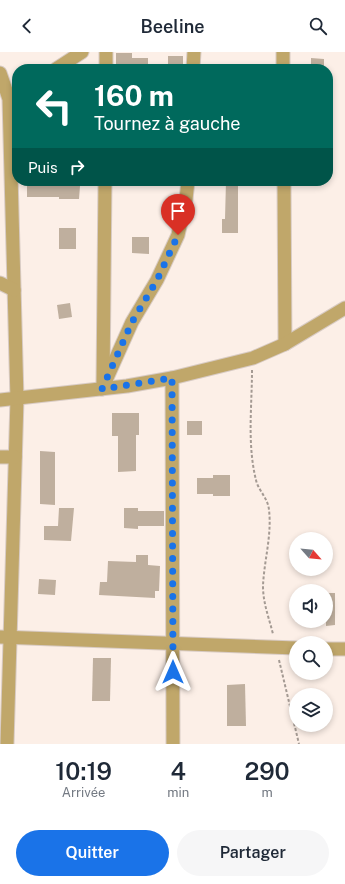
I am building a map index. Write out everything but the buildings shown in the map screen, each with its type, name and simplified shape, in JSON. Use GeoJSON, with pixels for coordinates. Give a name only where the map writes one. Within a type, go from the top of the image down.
{"type":"FeatureCollection","features":[{"type":"Feature","properties":{"kind":"street"},"geometry":{"type":"LineString","coordinates":[[64,64],[82,52]]}},
{"type":"Feature","properties":{"kind":"street"},"geometry":{"type":"LineString","coordinates":[[106,52],[106,64]]}},
{"type":"Feature","properties":{"kind":"street"},"geometry":{"type":"LineString","coordinates":[[193,64],[194,52]]}},
{"type":"Feature","properties":{"kind":"street"},"geometry":{"type":"LineString","coordinates":[[283,52],[283,64]]}},
{"type":"Feature","properties":{"kind":"street"},"geometry":{"type":"LineString","coordinates":[[0,73],[9,99],[17,399],[5,637],[7,744]]}},
{"type":"Feature","properties":{"kind":"street"},"geometry":{"type":"LineString","coordinates":[[102,389],[105,186]]}},
{"type":"Feature","properties":{"kind":"street"},"geometry":{"type":"LineString","coordinates":[[102,389],[132,322],[157,280],[178,235],[187,186]]}},
{"type":"Feature","properties":{"kind":"street"},"geometry":{"type":"LineString","coordinates":[[284,186],[285,344]]}},
{"type":"Feature","properties":{"kind":"street"},"geometry":{"type":"LineString","coordinates":[[0,283],[14,290]]}},
{"type":"Feature","properties":{"kind":"street"},"geometry":{"type":"LineString","coordinates":[[0,400],[102,389],[172,378],[253,358],[285,344],[345,308]]}},
{"type":"Feature","properties":{"kind":"street"},"geometry":{"type":"LineString","coordinates":[[172,378],[173,744]]}},
{"type":"Feature","properties":{"kind":"street"},"geometry":{"type":"LineString","coordinates":[[0,457],[15,457]]}},
{"type":"Feature","properties":{"kind":"street"},"geometry":{"type":"LineString","coordinates":[[5,637],[289,648]]}},
{"type":"Feature","properties":{"kind":"street"},"geometry":{"type":"LineString","coordinates":[[333,649],[345,649]]}},
{"type":"Feature","properties":{"kind":"path"},"geometry":{"type":"LineString","coordinates":[[253,358],[251,450],[256,481],[269,509],[268,546],[263,588],[264,603],[299,744]]}},
{"type":"Feature","properties":{"kind":"route"},"geometry":{"type":"LineString","coordinates":[[173,672],[172,378],[102,389],[132,322],[157,280],[178,235]]}}]}
